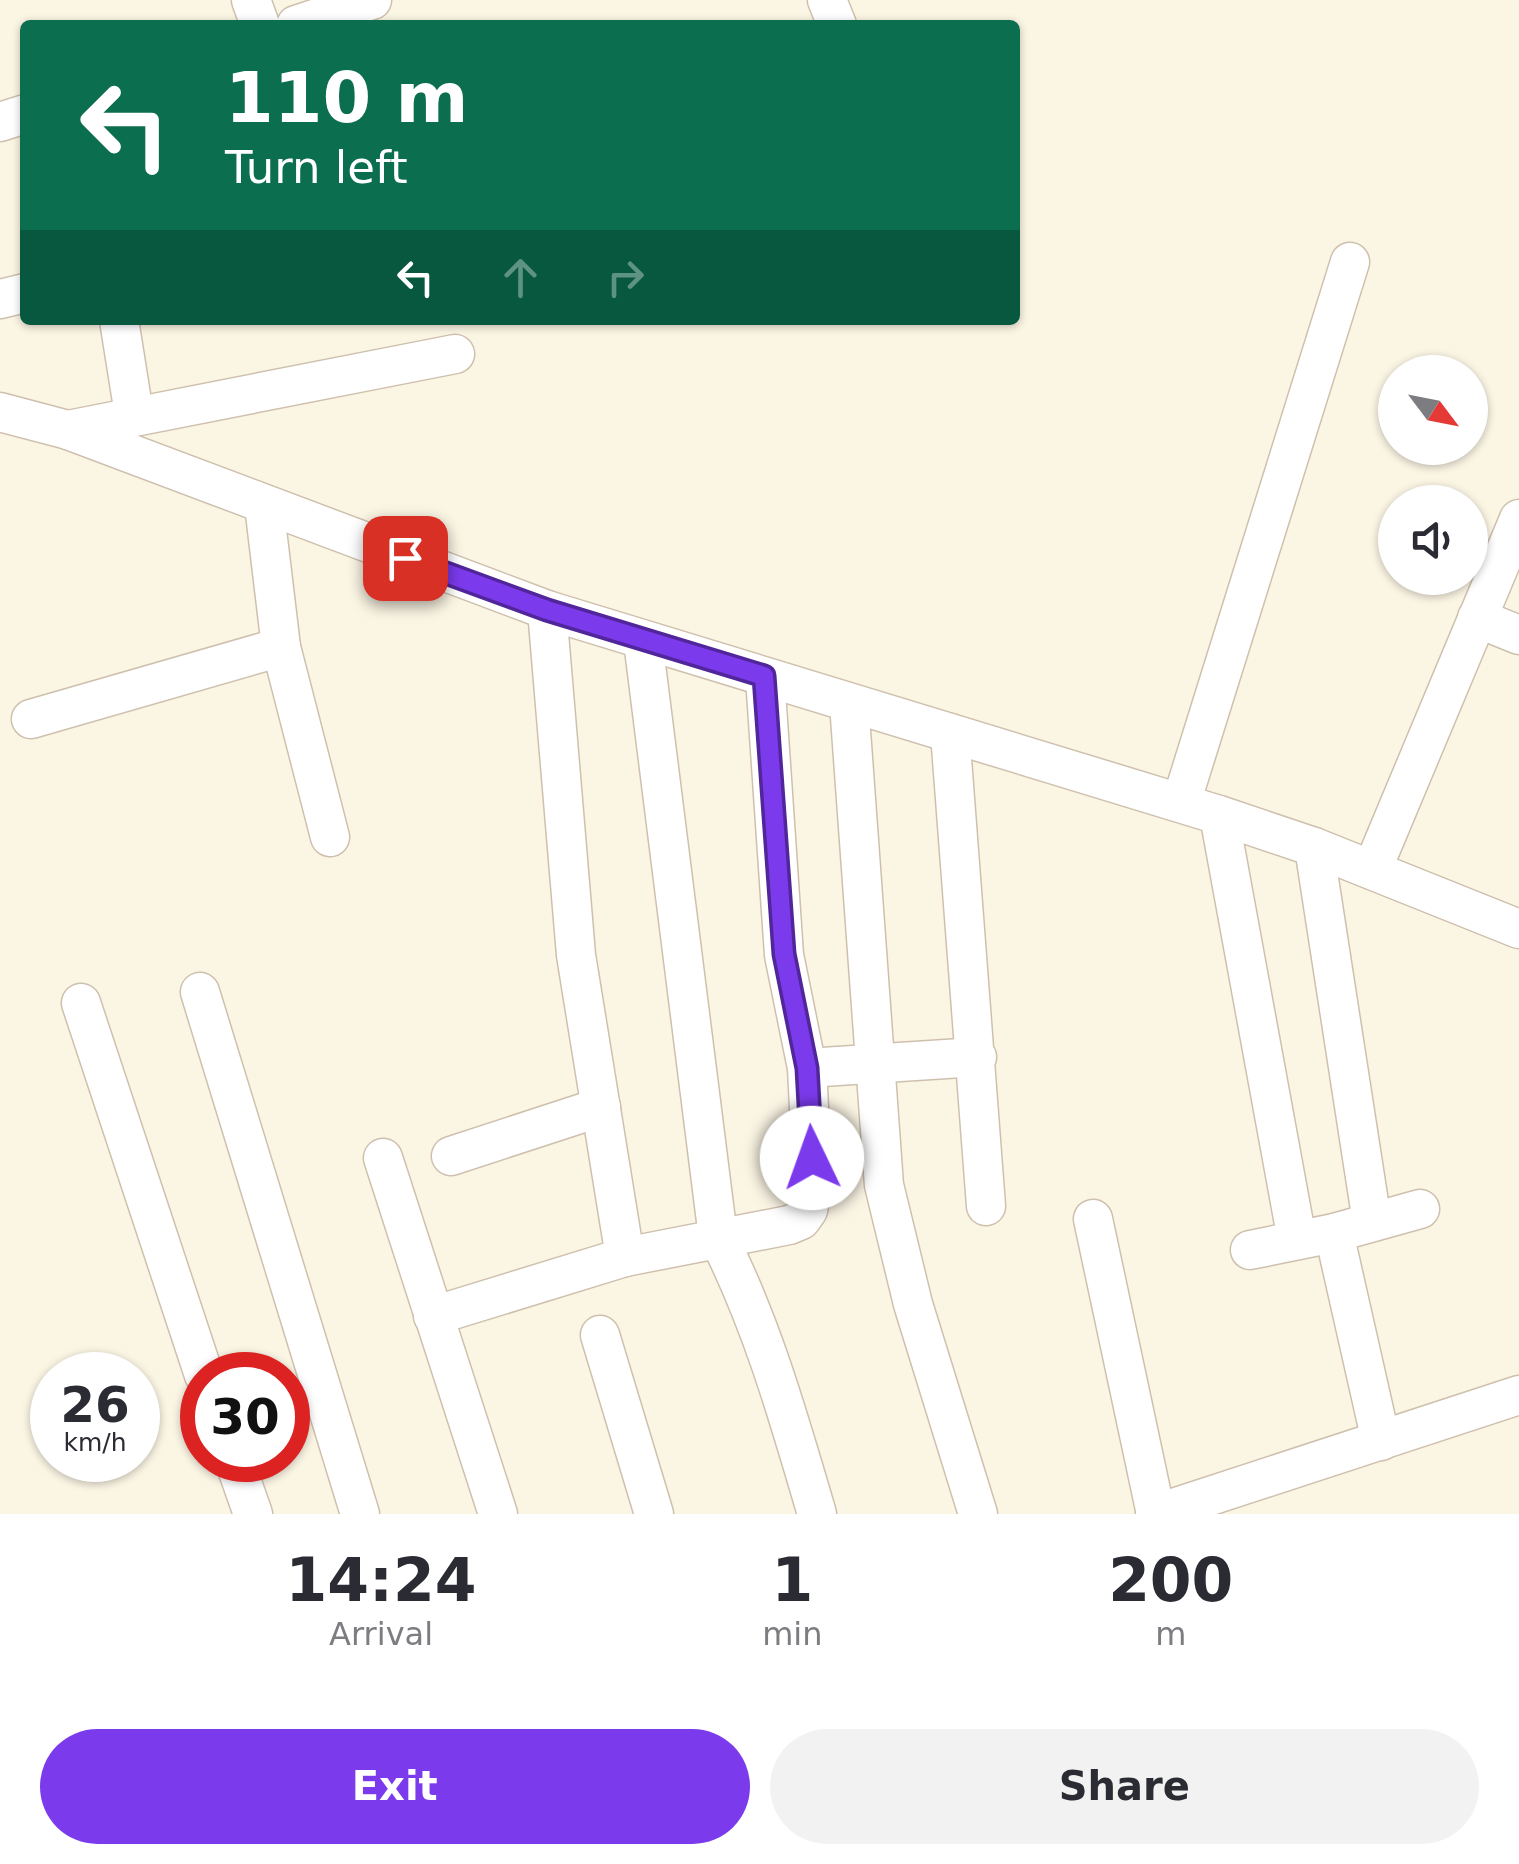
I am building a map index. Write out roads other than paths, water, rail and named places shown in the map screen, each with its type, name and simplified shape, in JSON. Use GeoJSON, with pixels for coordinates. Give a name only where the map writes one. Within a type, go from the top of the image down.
{"type":"FeatureCollection","features":[{"type":"Feature","properties":{"kind":"street"},"geometry":{"type":"LineString","coordinates":[[311,20],[372,0]]}},
{"type":"Feature","properties":{"kind":"street"},"geometry":{"type":"LineString","coordinates":[[1181,803],[1350,262]]}},
{"type":"Feature","properties":{"kind":"street"},"geometry":{"type":"LineString","coordinates":[[120,325],[134,414]]}},
{"type":"Feature","properties":{"kind":"street"},"geometry":{"type":"LineString","coordinates":[[68,430],[134,414],[456,354]]}},
{"type":"Feature","properties":{"kind":"street"},"geometry":{"type":"LineString","coordinates":[[0,412],[68,430],[547,610],[1314,847],[1519,929]]}},
{"type":"Feature","properties":{"kind":"street"},"geometry":{"type":"LineString","coordinates":[[264,505],[281,647],[330,837]]}},
{"type":"Feature","properties":{"kind":"street"},"geometry":{"type":"LineString","coordinates":[[1372,870],[1519,519]]}},
{"type":"Feature","properties":{"kind":"street"},"geometry":{"type":"LineString","coordinates":[[547,610],[576,955],[625,1257]]}},
{"type":"Feature","properties":{"kind":"street"},"geometry":{"type":"LineString","coordinates":[[1476,618],[1519,636]]}},
{"type":"Feature","properties":{"kind":"street"},"geometry":{"type":"LineString","coordinates":[[642,641],[718,1238],[744,1289],[774,1367],[818,1514]]}},
{"type":"Feature","properties":{"kind":"street"},"geometry":{"type":"LineString","coordinates":[[32,719],[281,647]]}},
{"type":"Feature","properties":{"kind":"street"},"geometry":{"type":"LineString","coordinates":[[433,1316],[625,1257],[789,1225],[802,1220],[808,1210],[813,1188],[807,1068],[784,954],[764,676]]}},
{"type":"Feature","properties":{"kind":"street"},"geometry":{"type":"LineString","coordinates":[[850,703],[884,1185],[912,1304],[978,1514]]}},
{"type":"Feature","properties":{"kind":"street"},"geometry":{"type":"LineString","coordinates":[[950,734],[986,1206]]}},
{"type":"Feature","properties":{"kind":"street"},"geometry":{"type":"LineString","coordinates":[[1218,815],[1297,1240]]}},
{"type":"Feature","properties":{"kind":"street"},"geometry":{"type":"LineString","coordinates":[[1314,847],[1372,1222]]}},
{"type":"Feature","properties":{"kind":"street"},"geometry":{"type":"LineString","coordinates":[[200,992],[360,1514]]}},
{"type":"Feature","properties":{"kind":"street"},"geometry":{"type":"LineString","coordinates":[[81,1003],[196,1352]]}},
{"type":"Feature","properties":{"kind":"street"},"geometry":{"type":"LineString","coordinates":[[807,1068],[977,1057]]}},
{"type":"Feature","properties":{"kind":"street"},"geometry":{"type":"LineString","coordinates":[[451,1156],[600,1108]]}},
{"type":"Feature","properties":{"kind":"street"},"geometry":{"type":"LineString","coordinates":[[383,1158],[498,1514]]}},
{"type":"Feature","properties":{"kind":"street"},"geometry":{"type":"LineString","coordinates":[[1250,1250],[1334,1233],[1420,1209]]}},
{"type":"Feature","properties":{"kind":"street"},"geometry":{"type":"LineString","coordinates":[[1093,1219],[1156,1514],[1519,1395]]}},
{"type":"Feature","properties":{"kind":"street"},"geometry":{"type":"LineString","coordinates":[[1334,1233],[1380,1441]]}},
{"type":"Feature","properties":{"kind":"street"},"geometry":{"type":"LineString","coordinates":[[600,1335],[654,1514]]}},
{"type":"Feature","properties":{"kind":"street"},"geometry":{"type":"LineString","coordinates":[[241,1482],[252,1514]]}}]}
